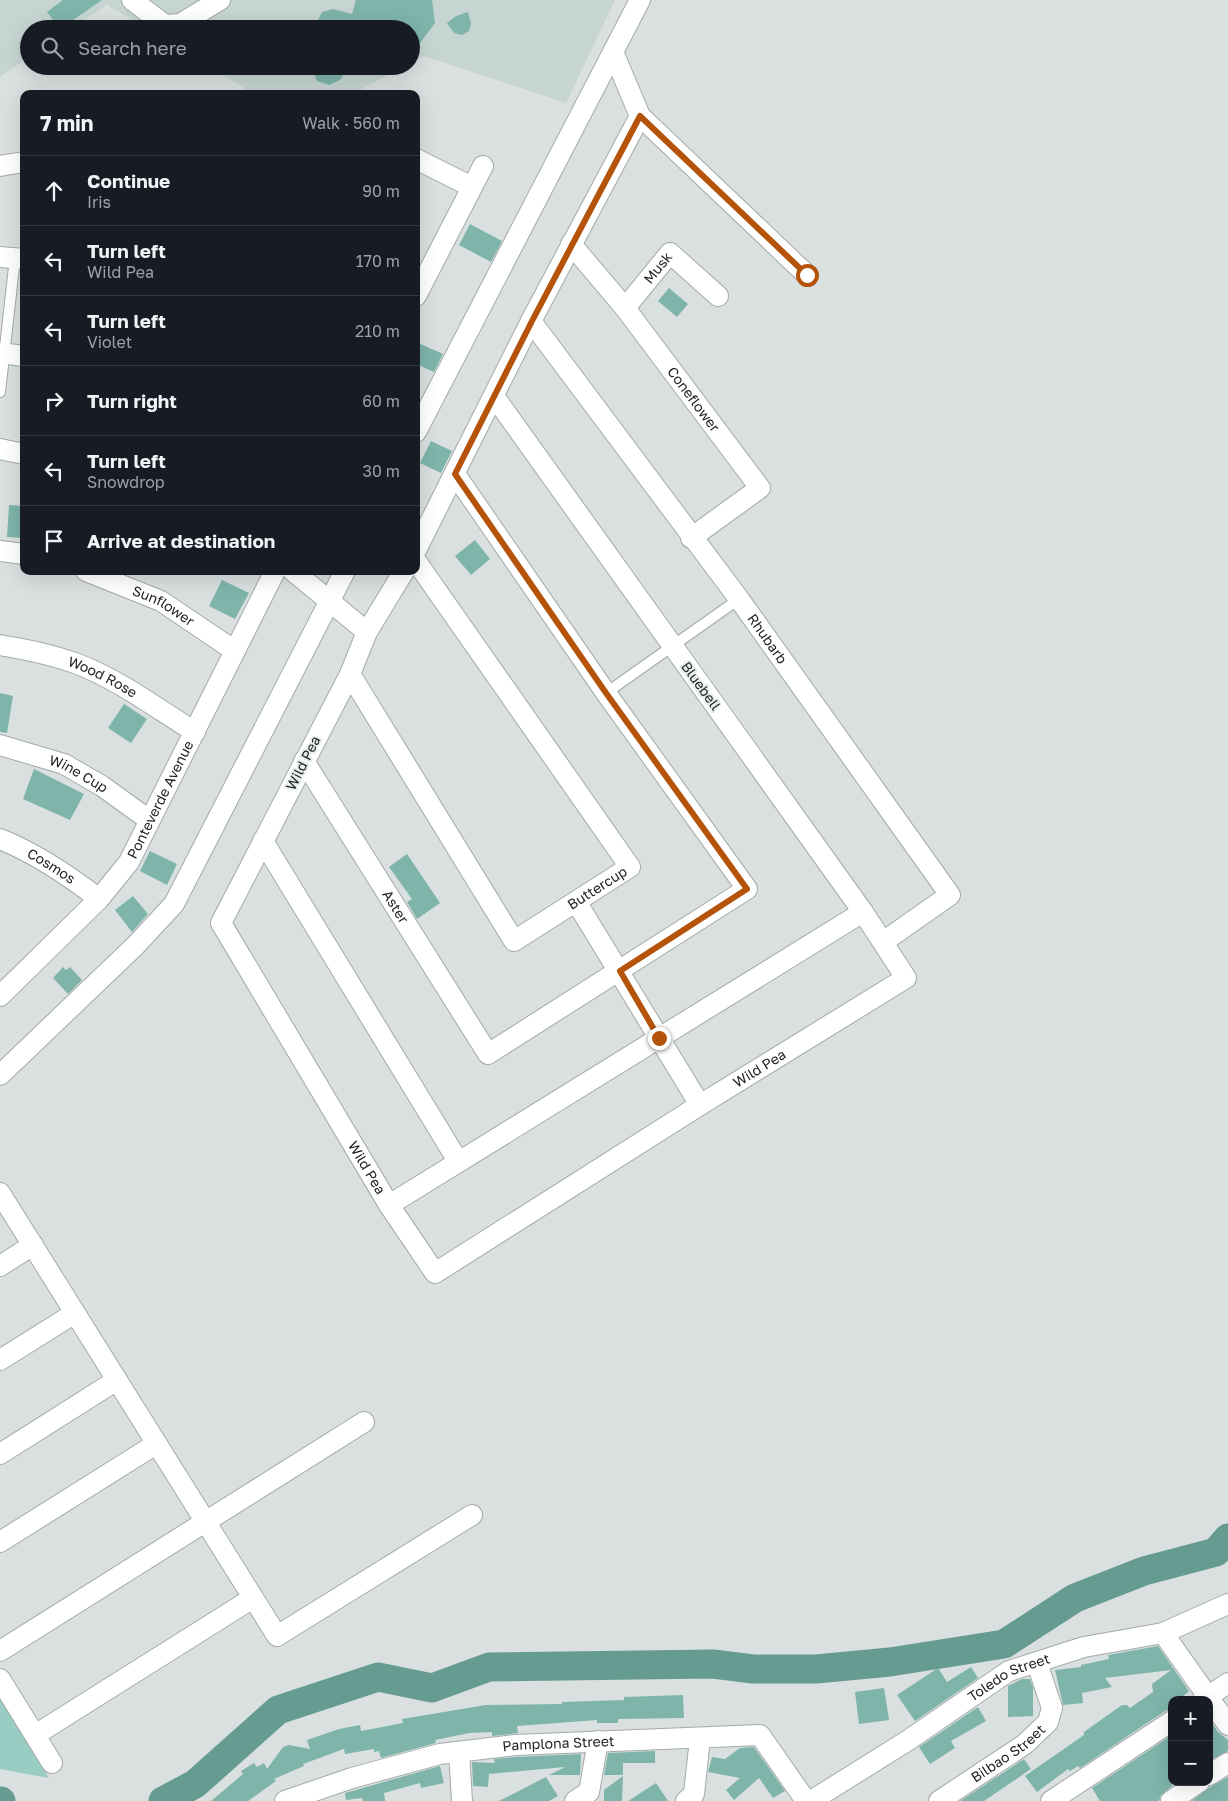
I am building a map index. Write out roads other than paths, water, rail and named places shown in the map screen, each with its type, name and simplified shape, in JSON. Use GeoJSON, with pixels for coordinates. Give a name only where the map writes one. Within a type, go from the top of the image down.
{"type":"FeatureCollection","features":[{"type":"Feature","properties":{"kind":"street"},"geometry":{"type":"LineString","coordinates":[[132,0],[158,20]]}},
{"type":"Feature","properties":{"kind":"street"},"geometry":{"type":"LineString","coordinates":[[187,20],[220,0]]}},
{"type":"Feature","properties":{"kind":"street"},"geometry":{"type":"LineString","coordinates":[[420,424],[640,0]]}},
{"type":"Feature","properties":{"kind":"street"},"geometry":{"type":"LineString","coordinates":[[613,52],[640,116],[807,275]]}},
{"type":"Feature","properties":{"kind":"street"},"geometry":{"type":"LineString","coordinates":[[420,542],[532,321],[640,116]]}},
{"type":"Feature","properties":{"kind":"street"},"geometry":{"type":"LineString","coordinates":[[420,161],[472,187]]}},
{"type":"Feature","properties":{"kind":"street"},"geometry":{"type":"LineString","coordinates":[[0,166],[20,163]]}},
{"type":"Feature","properties":{"kind":"street"},"geometry":{"type":"LineString","coordinates":[[420,288],[483,166]]}},
{"type":"Feature","properties":{"kind":"street","name":"Coneflower"},"geometry":{"type":"LineString","coordinates":[[572,244],[625,308],[760,488],[691,538]]}},
{"type":"Feature","properties":{"kind":"street","name":"Musk"},"geometry":{"type":"LineString","coordinates":[[625,308],[670,253],[718,296]]}},
{"type":"Feature","properties":{"kind":"street","name":"Rhubarb"},"geometry":{"type":"LineString","coordinates":[[532,321],[691,538],[739,599],[950,895],[883,942]]}},
{"type":"Feature","properties":{"kind":"street","name":"Bluebell"},"geometry":{"type":"LineString","coordinates":[[494,396],[863,912],[906,978]]}},
{"type":"Feature","properties":{"kind":"street"},"geometry":{"type":"LineString","coordinates":[[0,449],[20,453]]}},
{"type":"Feature","properties":{"kind":"street"},"geometry":{"type":"LineString","coordinates":[[455,474],[606,693],[747,889],[620,971]]}},
{"type":"Feature","properties":{"kind":"street"},"geometry":{"type":"LineString","coordinates":[[0,551],[20,554]]}},
{"type":"Feature","properties":{"kind":"street","name":"Buttercup"},"geometry":{"type":"LineString","coordinates":[[350,674],[514,941],[577,903],[630,867],[420,567]]}},
{"type":"Feature","properties":{"kind":"street","name":"Sunflower"},"geometry":{"type":"LineString","coordinates":[[96,575],[161,601],[235,651]]}},
{"type":"Feature","properties":{"kind":"street","name":"Ponteverde Avenue"},"geometry":{"type":"LineString","coordinates":[[0,996],[99,899],[129,862],[273,575]]}},
{"type":"Feature","properties":{"kind":"street"},"geometry":{"type":"LineString","coordinates":[[297,575],[367,632]]}},
{"type":"Feature","properties":{"kind":"street"},"geometry":{"type":"LineString","coordinates":[[0,1075],[135,946],[174,904],[342,575]]}},
{"type":"Feature","properties":{"kind":"street","name":"Wild Pea"},"geometry":{"type":"LineString","coordinates":[[402,575],[367,632],[350,674],[221,923],[389,1205],[435,1274],[700,1104],[906,978]]}},
{"type":"Feature","properties":{"kind":"street","name":"Wood Rose"},"geometry":{"type":"LineString","coordinates":[[0,645],[34,650],[75,663],[110,679],[195,732]]}},
{"type":"Feature","properties":{"kind":"street","name":"Wine Cup"},"geometry":{"type":"LineString","coordinates":[[0,745],[64,764],[102,786],[149,820]]}},
{"type":"Feature","properties":{"kind":"street","name":"Aster"},"geometry":{"type":"LineString","coordinates":[[304,761],[488,1054],[620,971]]}},
{"type":"Feature","properties":{"kind":"street","name":"Cosmos"},"geometry":{"type":"LineString","coordinates":[[0,839],[22,848],[60,869],[99,899]]}},
{"type":"Feature","properties":{"kind":"street"},"geometry":{"type":"LineString","coordinates":[[263,841],[458,1161]]}},
{"type":"Feature","properties":{"kind":"street"},"geometry":{"type":"LineString","coordinates":[[577,903],[700,1104]]}},
{"type":"Feature","properties":{"kind":"street"},"geometry":{"type":"LineString","coordinates":[[389,1205],[863,912]]}},
{"type":"Feature","properties":{"kind":"street"},"geometry":{"type":"LineString","coordinates":[[0,1193],[277,1636],[472,1515]]}},
{"type":"Feature","properties":{"kind":"street"},"geometry":{"type":"LineString","coordinates":[[0,1266],[33,1246]]}},
{"type":"Feature","properties":{"kind":"street"},"geometry":{"type":"LineString","coordinates":[[0,1360],[75,1313]]}},
{"type":"Feature","properties":{"kind":"street"},"geometry":{"type":"LineString","coordinates":[[0,1454],[117,1380]]}},
{"type":"Feature","properties":{"kind":"street"},"geometry":{"type":"LineString","coordinates":[[0,1651],[364,1422]]}},
{"type":"Feature","properties":{"kind":"street"},"geometry":{"type":"LineString","coordinates":[[0,1542],[156,1444]]}},
{"type":"Feature","properties":{"kind":"street"},"geometry":{"type":"LineString","coordinates":[[35,1735],[253,1598]]}},
{"type":"Feature","properties":{"kind":"street","name":"Toledo Street"},"geometry":{"type":"LineString","coordinates":[[811,1801],[907,1741],[1009,1671],[1084,1647],[1163,1633],[1228,1604]]}},
{"type":"Feature","properties":{"kind":"street"},"geometry":{"type":"LineString","coordinates":[[1163,1633],[1205,1696]]}},
{"type":"Feature","properties":{"kind":"street","name":"Bilbao Street"},"geometry":{"type":"LineString","coordinates":[[939,1801],[1025,1744],[1048,1722],[1052,1708],[1037,1663]]}},
{"type":"Feature","properties":{"kind":"street"},"geometry":{"type":"LineString","coordinates":[[0,1679],[52,1763]]}},
{"type":"Feature","properties":{"kind":"street"},"geometry":{"type":"LineString","coordinates":[[1209,1696],[1228,1683]]}},
{"type":"Feature","properties":{"kind":"street"},"geometry":{"type":"LineString","coordinates":[[1213,1707],[1228,1725]]}},
{"type":"Feature","properties":{"kind":"street"},"geometry":{"type":"LineString","coordinates":[[1051,1801],[1168,1724]]}},
{"type":"Feature","properties":{"kind":"street","name":"Pamplona Street"},"geometry":{"type":"LineString","coordinates":[[285,1801],[352,1778],[440,1754],[515,1745],[700,1739],[760,1735],[806,1801]]}},
{"type":"Feature","properties":{"kind":"street"},"geometry":{"type":"LineString","coordinates":[[686,1801],[694,1794],[700,1739]]}},
{"type":"Feature","properties":{"kind":"street"},"geometry":{"type":"LineString","coordinates":[[576,1801],[589,1792],[598,1741]]}},
{"type":"Feature","properties":{"kind":"street"},"geometry":{"type":"LineString","coordinates":[[459,1752],[462,1801]]}},
{"type":"Feature","properties":{"kind":"street"},"geometry":{"type":"LineString","coordinates":[[1213,1773],[1228,1763]]}},
{"type":"Feature","properties":{"kind":"street"},"geometry":{"type":"LineString","coordinates":[[1171,1801],[1193,1786]]}},
{"type":"Feature","properties":{"kind":"lane"},"geometry":{"type":"LineString","coordinates":[[0,392],[9,354],[13,258]]}},
{"type":"Feature","properties":{"kind":"lane"},"geometry":{"type":"LineString","coordinates":[[606,693],[739,599]]}},
{"type":"Feature","properties":{"kind":"waterway"},"geometry":{"type":"LineString","coordinates":[[163,1801],[195,1784],[278,1710],[378,1677],[432,1688],[489,1667],[713,1664],[753,1669],[816,1669],[890,1662],[1004,1644],[1075,1598],[1144,1571],[1216,1552],[1228,1538]]}}]}
